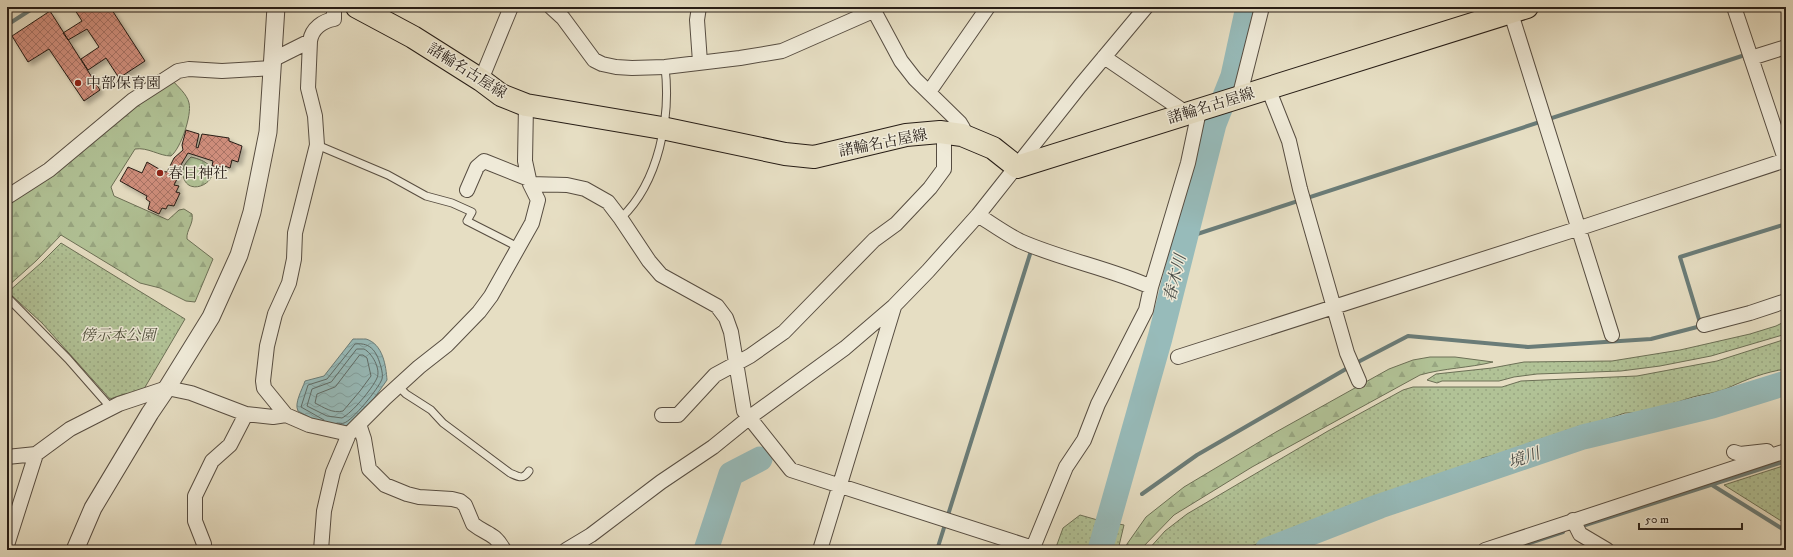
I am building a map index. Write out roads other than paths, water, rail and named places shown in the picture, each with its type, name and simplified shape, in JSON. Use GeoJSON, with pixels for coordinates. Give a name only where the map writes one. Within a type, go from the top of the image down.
{"type":"FeatureCollection","features":[{"type":"Feature","properties":{"kind":"main road","name":"諸輪名古屋線"},"geometry":{"type":"LineString","coordinates":[[357,7],[413,37],[482,80],[501,95],[526,105],[664,128],[785,154],[814,157],[906,135],[953,134],[993,148],[1017,167],[1196,112],[1516,9]]}},
{"type":"Feature","properties":{"kind":"street"},"geometry":{"type":"LineString","coordinates":[[75,550],[93,508],[150,413],[211,317],[239,255],[252,212],[268,132],[274,63],[276,7]]}},
{"type":"Feature","properties":{"kind":"street"},"geometry":{"type":"LineString","coordinates":[[334,7],[334,19],[325,21],[311,33],[308,88],[315,116],[317,145],[295,233],[294,259],[290,283],[275,314],[267,346],[263,381],[264,388],[286,415],[309,426],[354,429],[364,439],[369,469],[385,485],[419,497],[452,498],[460,501],[465,505],[473,524],[492,534],[504,550]]}},
{"type":"Feature","properties":{"kind":"street"},"geometry":{"type":"LineString","coordinates":[[482,80],[511,7]]}},
{"type":"Feature","properties":{"kind":"street"},"geometry":{"type":"LineString","coordinates":[[552,7],[576,33],[590,56],[602,64],[632,68],[665,67],[740,58],[782,51],[873,9],[901,61],[915,79],[960,123],[963,128],[953,134],[944,169],[930,188],[896,224],[874,240],[784,332],[750,356],[715,375],[678,415],[662,415]]}},
{"type":"Feature","properties":{"kind":"street"},"geometry":{"type":"LineString","coordinates":[[699,7],[697,20],[700,62]]}},
{"type":"Feature","properties":{"kind":"street"},"geometry":{"type":"LineString","coordinates":[[929,92],[988,7]]}},
{"type":"Feature","properties":{"kind":"street"},"geometry":{"type":"LineString","coordinates":[[566,550],[591,535],[661,482],[713,447],[750,416],[845,348],[894,306],[928,271],[978,215],[1080,86],[1146,7]]}},
{"type":"Feature","properties":{"kind":"street"},"geometry":{"type":"LineString","coordinates":[[1236,99],[1262,7]]}},
{"type":"Feature","properties":{"kind":"street"},"geometry":{"type":"LineString","coordinates":[[1178,358],[1786,160],[1734,7]]}},
{"type":"Feature","properties":{"kind":"street"},"geometry":{"type":"LineString","coordinates":[[1516,9],[1612,335]]}},
{"type":"Feature","properties":{"kind":"street"},"geometry":{"type":"LineString","coordinates":[[7,197],[49,170],[133,100],[178,71],[189,68],[222,71],[274,63],[310,41]]}},
{"type":"Feature","properties":{"kind":"street"},"geometry":{"type":"LineString","coordinates":[[1751,58],[1786,47]]}},
{"type":"Feature","properties":{"kind":"street"},"geometry":{"type":"LineString","coordinates":[[467,190],[477,167],[484,161],[530,181],[567,184],[585,189],[608,202],[621,218],[649,261],[661,275],[717,306],[726,318],[730,332],[744,411],[750,416],[790,470],[1032,549],[1066,468],[1084,440],[1098,404],[1146,310],[1151,287],[1180,190],[1196,112],[1182,110],[1104,57]]}},
{"type":"Feature","properties":{"kind":"street"},"geometry":{"type":"LineString","coordinates":[[1268,88],[1289,141],[1300,189],[1347,353],[1359,381]]}},
{"type":"Feature","properties":{"kind":"street"},"geometry":{"type":"LineString","coordinates":[[321,550],[324,511],[331,480],[354,429],[398,386],[448,345],[479,312],[491,296],[532,223],[538,200],[530,181],[525,160],[526,105]]}},
{"type":"Feature","properties":{"kind":"street"},"geometry":{"type":"LineString","coordinates":[[978,215],[1020,240],[1068,259],[1127,276],[1151,287]]}},
{"type":"Feature","properties":{"kind":"street"},"geometry":{"type":"LineString","coordinates":[[1704,325],[1750,313],[1786,301]]}},
{"type":"Feature","properties":{"kind":"street"},"geometry":{"type":"LineString","coordinates":[[820,550],[894,306]]}},
{"type":"Feature","properties":{"kind":"street"},"geometry":{"type":"LineString","coordinates":[[7,457],[36,454],[70,429],[111,408],[167,388],[191,393],[246,414],[273,417],[286,415]]}},
{"type":"Feature","properties":{"kind":"street"},"geometry":{"type":"LineString","coordinates":[[204,550],[204,544],[195,521],[195,496],[212,461],[230,445],[246,414]]}},
{"type":"Feature","properties":{"kind":"street"},"geometry":{"type":"LineString","coordinates":[[1734,452],[1740,454],[1777,449],[1786,450]]}},
{"type":"Feature","properties":{"kind":"street"},"geometry":{"type":"LineString","coordinates":[[1485,550],[1786,450]]}},
{"type":"Feature","properties":{"kind":"street"},"geometry":{"type":"LineString","coordinates":[[7,545],[9,530],[36,454]]}},
{"type":"Feature","properties":{"kind":"street"},"geometry":{"type":"LineString","coordinates":[[1573,520],[1580,534],[1607,550]]}},
{"type":"Feature","properties":{"kind":"lane"},"geometry":{"type":"LineString","coordinates":[[621,218],[643,190],[664,128],[668,89],[665,67]]}},
{"type":"Feature","properties":{"kind":"lane"},"geometry":{"type":"LineString","coordinates":[[317,145],[388,175],[426,196],[452,203],[472,212],[467,221],[518,247]]}},
{"type":"Feature","properties":{"kind":"lane"},"geometry":{"type":"LineString","coordinates":[[7,297],[68,359],[111,408]]}},
{"type":"Feature","properties":{"kind":"lane"},"geometry":{"type":"LineString","coordinates":[[398,386],[406,394],[432,410],[443,423],[510,473],[521,478],[525,477],[529,471]]}},
{"type":"Feature","properties":{"kind":"water"},"geometry":{"type":"Polygon","coordinates":[[[353,339],[366,339],[372,342],[380,350],[386,368],[387,380],[368,406],[351,423],[345,427],[324,425],[298,411],[297,404],[299,396],[305,381],[324,376],[353,339]]]}},
{"type":"Feature","properties":{"kind":"waterway"},"geometry":{"type":"LineString","coordinates":[[7,25],[35,7]]}},
{"type":"Feature","properties":{"kind":"waterway","name":"春木川"},"geometry":{"type":"LineString","coordinates":[[1100,550],[1160,338],[1214,124],[1233,76],[1248,7]]}},
{"type":"Feature","properties":{"kind":"waterway"},"geometry":{"type":"LineString","coordinates":[[1185,238],[1748,54]]}},
{"type":"Feature","properties":{"kind":"waterway"},"geometry":{"type":"LineString","coordinates":[[1142,494],[1197,455],[1358,362],[1408,336],[1528,347],[1651,339],[1701,326],[1680,257],[1786,224]]}},
{"type":"Feature","properties":{"kind":"waterway"},"geometry":{"type":"LineString","coordinates":[[937,550],[1031,251]]}},
{"type":"Feature","properties":{"kind":"waterway","name":"境川"},"geometry":{"type":"LineString","coordinates":[[1267,550],[1380,506],[1583,437],[1712,406],[1786,383]]}},
{"type":"Feature","properties":{"kind":"waterway"},"geometry":{"type":"LineString","coordinates":[[706,550],[731,474],[760,459]]}},
{"type":"Feature","properties":{"kind":"waterway"},"geometry":{"type":"LineString","coordinates":[[1579,527],[1786,461]]}},
{"type":"Feature","properties":{"kind":"waterway"},"geometry":{"type":"LineString","coordinates":[[1712,485],[1786,531]]}},
{"type":"Feature","properties":{"kind":"waterway"},"geometry":{"type":"LineString","coordinates":[[1509,550],[1563,532]]}},
{"type":"Feature","properties":{"kind":"place","name":"中部保育園"},"geometry":{"type":"Point","coordinates":[78,83]}},
{"type":"Feature","properties":{"kind":"place","name":"春日神社"},"geometry":{"type":"Point","coordinates":[160,173]}},
{"type":"Feature","properties":{"kind":"park label","name":"傍示本公園"},"geometry":{"type":"Point","coordinates":[118,335]}}]}
